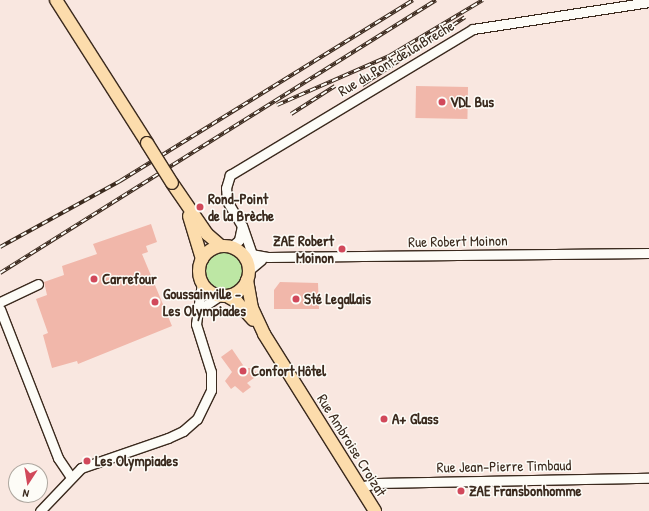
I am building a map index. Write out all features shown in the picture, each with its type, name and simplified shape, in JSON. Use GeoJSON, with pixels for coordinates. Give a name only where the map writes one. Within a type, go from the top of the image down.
{"type":"FeatureCollection","features":[{"type":"Feature","properties":{"kind":"main road"},"geometry":{"type":"LineString","coordinates":[[56,0],[179,194],[207,234],[231,248],[252,266],[252,308],[264,334]]}},
{"type":"Feature","properties":{"kind":"main road"},"geometry":{"type":"LineString","coordinates":[[179,194],[197,237],[202,259],[199,271],[202,283],[242,306],[264,334]]}},
{"type":"Feature","properties":{"kind":"main road"},"geometry":{"type":"LineString","coordinates":[[202,259],[210,250],[231,248]]}},
{"type":"Feature","properties":{"kind":"main road"},"geometry":{"type":"LineString","coordinates":[[223,296],[241,290],[252,266]]}},
{"type":"Feature","properties":{"kind":"main road","name":"Rue Ambroise Croizat"},"geometry":{"type":"LineString","coordinates":[[264,334],[375,511]]}},
{"type":"Feature","properties":{"kind":"street","name":"Rue du Pont de la Breche"},"geometry":{"type":"LineString","coordinates":[[252,266],[242,226],[227,200],[226,188],[230,175],[459,37],[497,24],[649,2]]}},
{"type":"Feature","properties":{"kind":"street"},"geometry":{"type":"LineString","coordinates":[[231,248],[241,236],[242,226]]}},
{"type":"Feature","properties":{"kind":"street","name":"Rue Robert Moinon"},"geometry":{"type":"LineString","coordinates":[[231,248],[252,266],[268,257],[649,253]]}},
{"type":"Feature","properties":{"kind":"street"},"geometry":{"type":"LineString","coordinates":[[40,511],[81,468],[173,435],[196,419],[206,405],[211,378],[196,324],[200,309],[202,283]]}},
{"type":"Feature","properties":{"kind":"street"},"geometry":{"type":"LineString","coordinates":[[0,302],[38,284]]}},
{"type":"Feature","properties":{"kind":"street"},"geometry":{"type":"LineString","coordinates":[[200,309],[223,296]]}},
{"type":"Feature","properties":{"kind":"street"},"geometry":{"type":"LineString","coordinates":[[0,309],[58,458],[71,477]]}},
{"type":"Feature","properties":{"kind":"street","name":"Rue Jean-Pierre Timbaud"},"geometry":{"type":"LineString","coordinates":[[360,487],[377,483],[649,478]]}},
{"type":"Feature","properties":{"kind":"green space"},"geometry":{"type":"Polygon","coordinates":[[[221,249],[229,249],[237,252],[243,258],[246,270],[243,282],[237,288],[229,291],[221,291],[213,288],[207,282],[204,274],[204,266],[207,258],[213,252],[221,249]]]}},
{"type":"Feature","properties":{"kind":"building","name":"VDL Bus"},"geometry":{"type":"Polygon","coordinates":[[[416,86],[468,87],[467,119],[415,118],[416,86]]]}},
{"type":"Feature","properties":{"kind":"building"},"geometry":{"type":"Polygon","coordinates":[[[151,224],[157,242],[146,246],[148,252],[142,254],[172,326],[78,364],[77,361],[52,368],[43,335],[48,333],[36,299],[47,295],[44,282],[64,275],[62,266],[97,254],[93,244],[151,224]]]}},
{"type":"Feature","properties":{"kind":"building","name":"Sté Legallais"},"geometry":{"type":"Polygon","coordinates":[[[280,282],[318,283],[319,309],[274,309],[274,290],[280,282]]]}},
{"type":"Feature","properties":{"kind":"building","name":"Confort Hôtel"},"geometry":{"type":"Polygon","coordinates":[[[232,349],[245,368],[253,368],[258,375],[247,383],[251,387],[243,393],[235,386],[231,389],[225,381],[232,372],[221,357],[232,349]]]}},
{"type":"Feature","properties":{"kind":"railway"},"geometry":{"type":"LineString","coordinates":[[0,247],[120,181],[413,0]]}},
{"type":"Feature","properties":{"kind":"railway"},"geometry":{"type":"LineString","coordinates":[[0,273],[436,0]]}},
{"type":"Feature","properties":{"kind":"railway"},"geometry":{"type":"LineString","coordinates":[[277,105],[389,56],[483,0]]}},
{"type":"Feature","properties":{"kind":"railway"},"geometry":{"type":"LineString","coordinates":[[362,85],[465,17]]}},
{"type":"Feature","properties":{"kind":"railway"},"geometry":{"type":"LineString","coordinates":[[291,114],[335,86]]}},
{"type":"Feature","properties":{"kind":"place","name":"VDL Bus"},"geometry":{"type":"Point","coordinates":[442,102]}},
{"type":"Feature","properties":{"kind":"place","name":"Rond-Point de la Brèche"},"geometry":{"type":"Point","coordinates":[200,207]}},
{"type":"Feature","properties":{"kind":"place","name":"ZAE Robert Moinon"},"geometry":{"type":"Point","coordinates":[342,249]}},
{"type":"Feature","properties":{"kind":"place","name":"Carrefour"},"geometry":{"type":"Point","coordinates":[94,279]}},
{"type":"Feature","properties":{"kind":"place","name":"Sté Legallais"},"geometry":{"type":"Point","coordinates":[296,299]}},
{"type":"Feature","properties":{"kind":"place","name":"Goussainville - Les Olympiades"},"geometry":{"type":"Point","coordinates":[155,302]}},
{"type":"Feature","properties":{"kind":"place","name":"Confort Hôtel"},"geometry":{"type":"Point","coordinates":[243,371]}},
{"type":"Feature","properties":{"kind":"place","name":"A+ Glass"},"geometry":{"type":"Point","coordinates":[384,419]}},
{"type":"Feature","properties":{"kind":"place","name":"Les Olympiades"},"geometry":{"type":"Point","coordinates":[87,461]}},
{"type":"Feature","properties":{"kind":"place","name":"ZAE Fransbonhomme"},"geometry":{"type":"Point","coordinates":[461,491]}}]}
